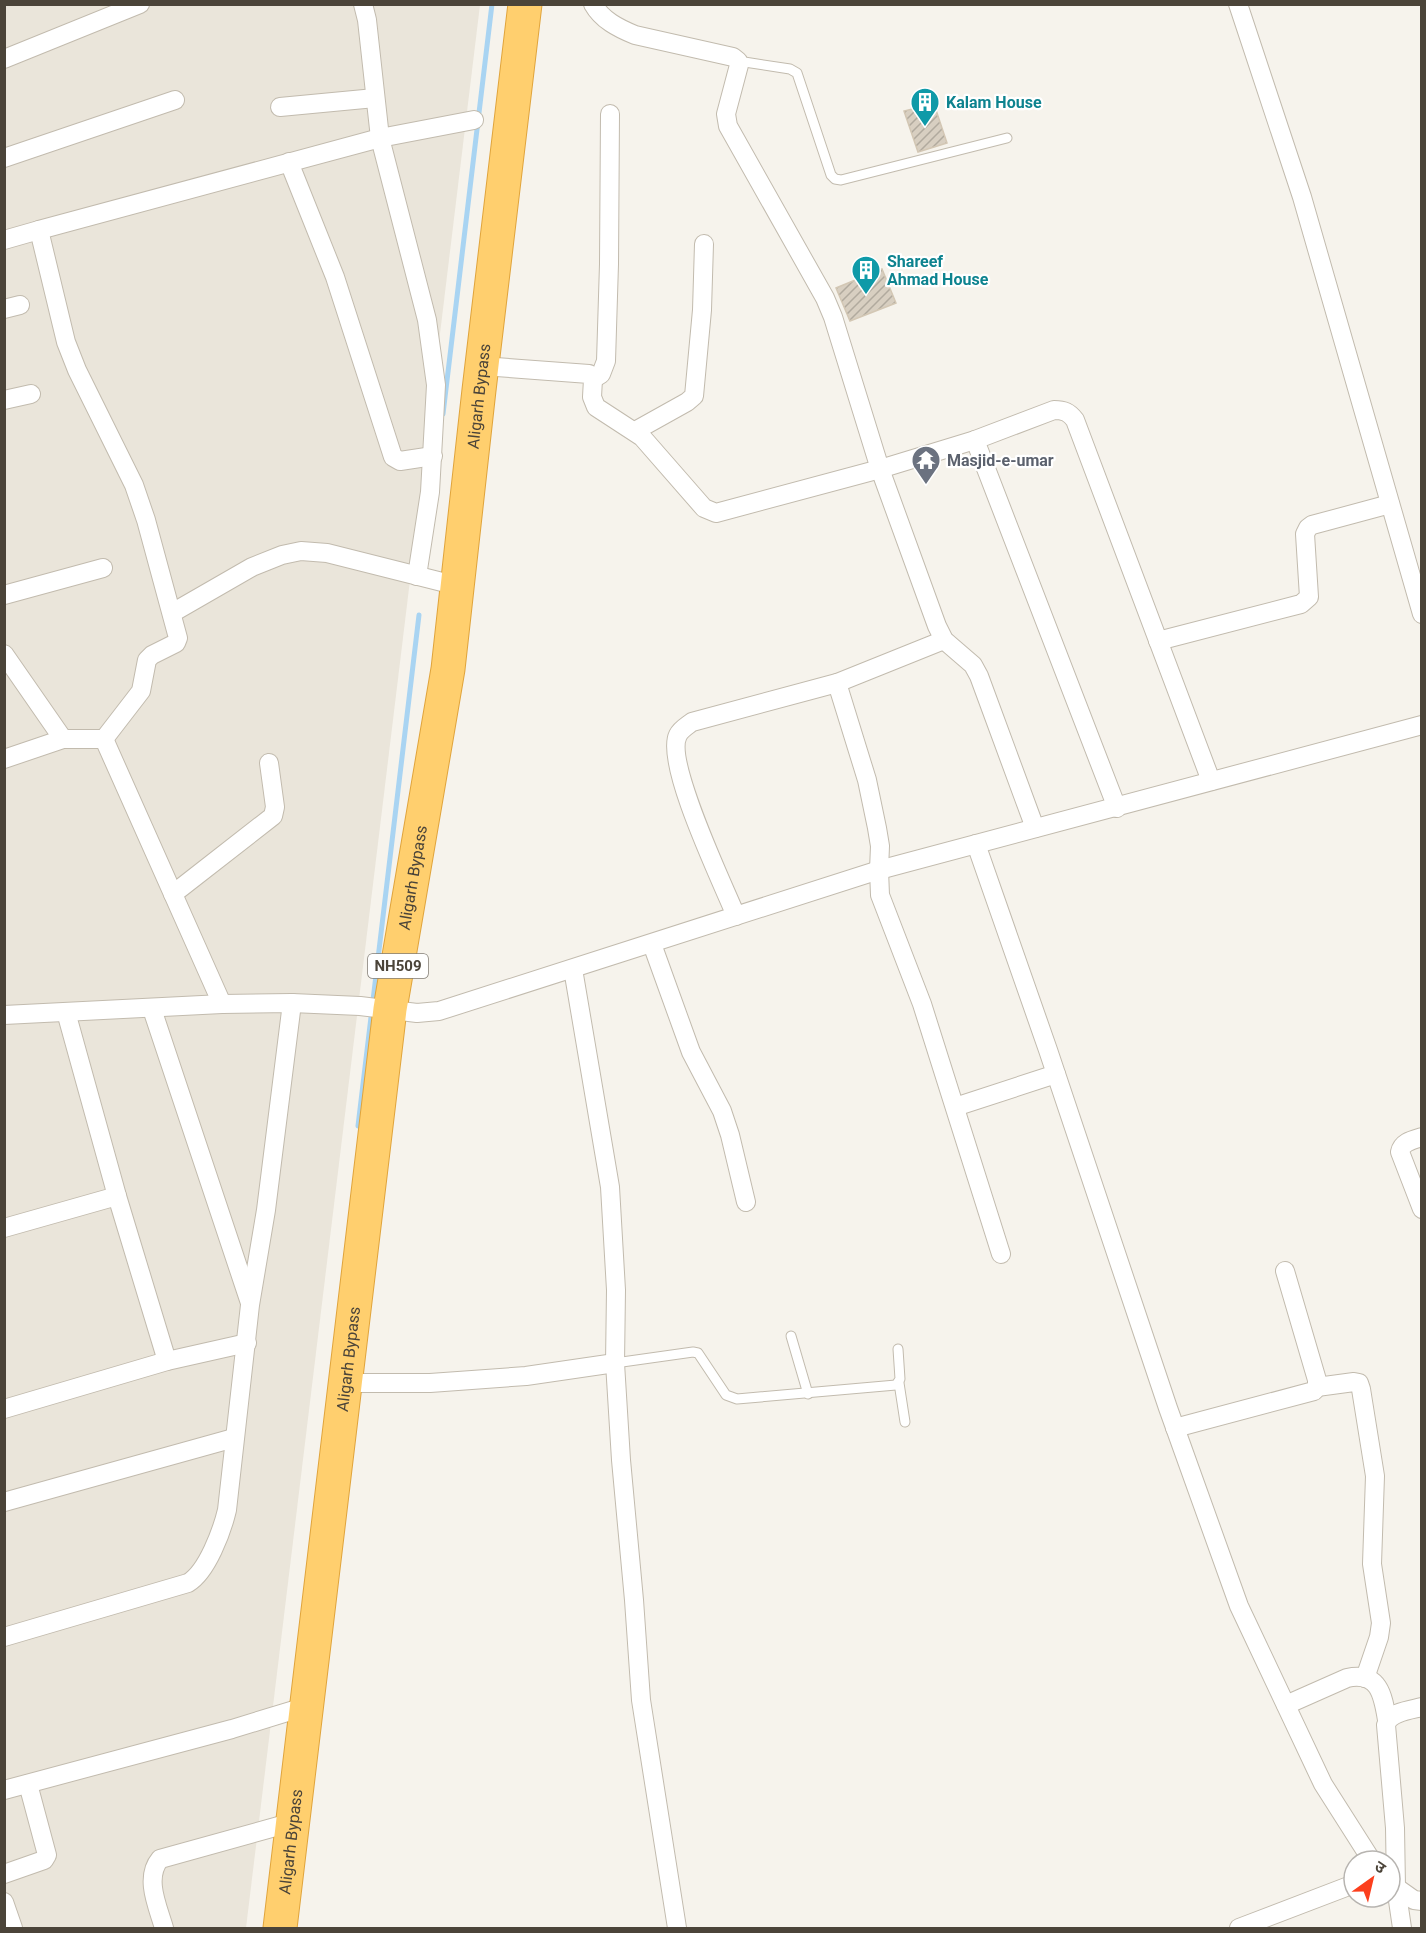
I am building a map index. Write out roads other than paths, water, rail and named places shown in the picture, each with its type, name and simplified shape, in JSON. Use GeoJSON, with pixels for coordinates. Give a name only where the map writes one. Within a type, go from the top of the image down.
{"type":"FeatureCollection","features":[{"type":"Feature","properties":{"kind":"highway","name":"Aligarh Bypass"},"geometry":{"type":"LineString","coordinates":[[280,1929],[346,1383],[377,1008],[448,669],[525,4]]}},
{"type":"Feature","properties":{"kind":"street"},"geometry":{"type":"LineString","coordinates":[[4,59],[140,4]]}},
{"type":"Feature","properties":{"kind":"street"},"geometry":{"type":"LineString","coordinates":[[363,4],[367,21],[380,138],[427,320],[437,393],[428,512],[417,576]]}},
{"type":"Feature","properties":{"kind":"street"},"geometry":{"type":"LineString","coordinates":[[593,4],[598,13],[620,29],[635,35],[733,57],[738,61],[739,66],[726,120],[825,298],[880,469],[937,626],[944,640],[973,665],[979,676],[1035,828]]}},
{"type":"Feature","properties":{"kind":"street"},"geometry":{"type":"LineString","coordinates":[[1238,4],[1302,197],[1422,614]]}},
{"type":"Feature","properties":{"kind":"street"},"geometry":{"type":"LineString","coordinates":[[280,107],[375,98]]}},
{"type":"Feature","properties":{"kind":"street"},"geometry":{"type":"LineString","coordinates":[[4,158],[175,100]]}},
{"type":"Feature","properties":{"kind":"street"},"geometry":{"type":"LineString","coordinates":[[593,379],[601,374],[606,361],[610,114]]}},
{"type":"Feature","properties":{"kind":"street"},"geometry":{"type":"LineString","coordinates":[[4,240],[380,138],[474,120]]}},
{"type":"Feature","properties":{"kind":"street"},"geometry":{"type":"LineString","coordinates":[[289,162],[335,277],[393,457],[400,460],[433,456]]}},
{"type":"Feature","properties":{"kind":"street"},"geometry":{"type":"LineString","coordinates":[[39,230],[66,342],[77,370],[134,485],[146,520],[178,641],[147,660],[141,691],[104,739]]}},
{"type":"Feature","properties":{"kind":"street"},"geometry":{"type":"LineString","coordinates":[[635,431],[694,396],[702,309],[704,244]]}},
{"type":"Feature","properties":{"kind":"street"},"geometry":{"type":"LineString","coordinates":[[482,366],[589,374],[593,379],[593,403],[635,431],[704,508],[716,513],[880,469],[975,440],[1054,410],[1064,410],[1071,414],[1211,781]]}},
{"type":"Feature","properties":{"kind":"street"},"geometry":{"type":"LineString","coordinates":[[4,400],[31,394]]}},
{"type":"Feature","properties":{"kind":"street"},"geometry":{"type":"LineString","coordinates":[[975,440],[1117,808]]}},
{"type":"Feature","properties":{"kind":"street"},"geometry":{"type":"LineString","coordinates":[[1158,641],[1306,601],[1309,597],[1305,534],[1308,528],[1390,504]]}},
{"type":"Feature","properties":{"kind":"street"},"geometry":{"type":"LineString","coordinates":[[172,613],[252,567],[282,555],[302,552],[327,553],[458,586]]}},
{"type":"Feature","properties":{"kind":"street"},"geometry":{"type":"LineString","coordinates":[[4,595],[103,568]]}},
{"type":"Feature","properties":{"kind":"street"},"geometry":{"type":"LineString","coordinates":[[736,916],[690,806],[676,746],[678,735],[692,722],[837,683],[944,640]]}},
{"type":"Feature","properties":{"kind":"street"},"geometry":{"type":"LineString","coordinates":[[4,654],[63,739]]}},
{"type":"Feature","properties":{"kind":"street"},"geometry":{"type":"LineString","coordinates":[[837,683],[867,780],[877,828],[880,846],[880,895],[922,1004],[1001,1254]]}},
{"type":"Feature","properties":{"kind":"street"},"geometry":{"type":"LineString","coordinates":[[4,1015],[222,1004],[292,1003],[417,1013],[439,1011],[879,870],[1422,725]]}},
{"type":"Feature","properties":{"kind":"street"},"geometry":{"type":"LineString","coordinates":[[4,759],[63,739],[104,739]]}},
{"type":"Feature","properties":{"kind":"street"},"geometry":{"type":"LineString","coordinates":[[104,739],[222,1004]]}},
{"type":"Feature","properties":{"kind":"street"},"geometry":{"type":"LineString","coordinates":[[173,894],[273,816],[275,807],[269,763]]}},
{"type":"Feature","properties":{"kind":"street"},"geometry":{"type":"LineString","coordinates":[[976,844],[1175,1428],[1239,1606],[1323,1784],[1364,1849]]}},
{"type":"Feature","properties":{"kind":"street"},"geometry":{"type":"LineString","coordinates":[[652,944],[695,1062],[708,1081],[722,1111],[746,1202]]}},
{"type":"Feature","properties":{"kind":"street"},"geometry":{"type":"LineString","coordinates":[[573,969],[610,1186],[616,1290],[615,1363],[641,1700],[677,1929]]}},
{"type":"Feature","properties":{"kind":"street"},"geometry":{"type":"LineString","coordinates":[[4,1637],[196,1579],[224,1523],[250,1305],[266,1210],[292,1003]]}},
{"type":"Feature","properties":{"kind":"street"},"geometry":{"type":"LineString","coordinates":[[152,1009],[250,1305]]}},
{"type":"Feature","properties":{"kind":"street"},"geometry":{"type":"LineString","coordinates":[[66,1012],[117,1196],[167,1361]]}},
{"type":"Feature","properties":{"kind":"street"},"geometry":{"type":"LineString","coordinates":[[955,1107],[1056,1074]]}},
{"type":"Feature","properties":{"kind":"street"},"geometry":{"type":"LineString","coordinates":[[1422,1137],[1401,1146],[1400,1152],[1422,1209]]}},
{"type":"Feature","properties":{"kind":"street"},"geometry":{"type":"LineString","coordinates":[[4,1228],[117,1196]]}},
{"type":"Feature","properties":{"kind":"street"},"geometry":{"type":"LineString","coordinates":[[1285,1271],[1317,1380],[1317,1387]]}},
{"type":"Feature","properties":{"kind":"street"},"geometry":{"type":"LineString","coordinates":[[4,1409],[167,1361],[247,1343]]}},
{"type":"Feature","properties":{"kind":"street"},"geometry":{"type":"LineString","coordinates":[[346,1383],[430,1383],[526,1376],[615,1363]]}},
{"type":"Feature","properties":{"kind":"street"},"geometry":{"type":"LineString","coordinates":[[1175,1428],[1311,1393],[1317,1387],[1359,1383],[1375,1476],[1372,1564],[1380,1623],[1379,1637],[1365,1678]]}},
{"type":"Feature","properties":{"kind":"street"},"geometry":{"type":"LineString","coordinates":[[4,1502],[234,1438]]}},
{"type":"Feature","properties":{"kind":"street"},"geometry":{"type":"LineString","coordinates":[[1286,1705],[1347,1677],[1356,1676],[1375,1683],[1382,1693],[1388,1720]]}},
{"type":"Feature","properties":{"kind":"street"},"geometry":{"type":"LineString","coordinates":[[4,1790],[220,1732],[307,1706]]}},
{"type":"Feature","properties":{"kind":"street"},"geometry":{"type":"LineString","coordinates":[[1394,1849],[1395,1828],[1386,1725],[1393,1715],[1422,1707]]}},
{"type":"Feature","properties":{"kind":"street"},"geometry":{"type":"LineString","coordinates":[[4,1874],[47,1858],[27,1784]]}},
{"type":"Feature","properties":{"kind":"street"},"geometry":{"type":"LineString","coordinates":[[164,1929],[152,1884],[155,1865],[160,1859],[293,1822]]}},
{"type":"Feature","properties":{"kind":"street"},"geometry":{"type":"LineString","coordinates":[[1239,1929],[1342,1889]]}},
{"type":"Feature","properties":{"kind":"street"},"geometry":{"type":"LineString","coordinates":[[1402,1891],[1414,1900],[1422,1901]]}},
{"type":"Feature","properties":{"kind":"street"},"geometry":{"type":"LineString","coordinates":[[4,1902],[13,1929]]}},
{"type":"Feature","properties":{"kind":"street"},"geometry":{"type":"LineString","coordinates":[[1398,1909],[1402,1929]]}},
{"type":"Feature","properties":{"kind":"lane"},"geometry":{"type":"LineString","coordinates":[[738,61],[790,69],[797,73],[831,175],[835,179],[841,180],[1007,138]]}},
{"type":"Feature","properties":{"kind":"lane"},"geometry":{"type":"LineString","coordinates":[[791,1336],[808,1394]]}},
{"type":"Feature","properties":{"kind":"lane"},"geometry":{"type":"LineString","coordinates":[[898,1348],[899,1383],[905,1422]]}},
{"type":"Feature","properties":{"kind":"lane"},"geometry":{"type":"LineString","coordinates":[[615,1363],[693,1352],[702,1356],[726,1395],[731,1398],[808,1394],[892,1386],[899,1383]]}},
{"type":"Feature","properties":{"kind":"waterway"},"geometry":{"type":"LineString","coordinates":[[443,414],[492,4]]}},
{"type":"Feature","properties":{"kind":"waterway"},"geometry":{"type":"LineString","coordinates":[[358,1126],[419,615]]}},
{"type":"Feature","properties":{"kind":"place","name":"Kalam House"},"geometry":{"type":"Point","coordinates":[925,128]}},
{"type":"Feature","properties":{"kind":"place","name":"Shareef Ahmad House"},"geometry":{"type":"Point","coordinates":[866,296]}},
{"type":"Feature","properties":{"kind":"place","name":"Masjid-e-umar"},"geometry":{"type":"Point","coordinates":[926,486]}}]}
